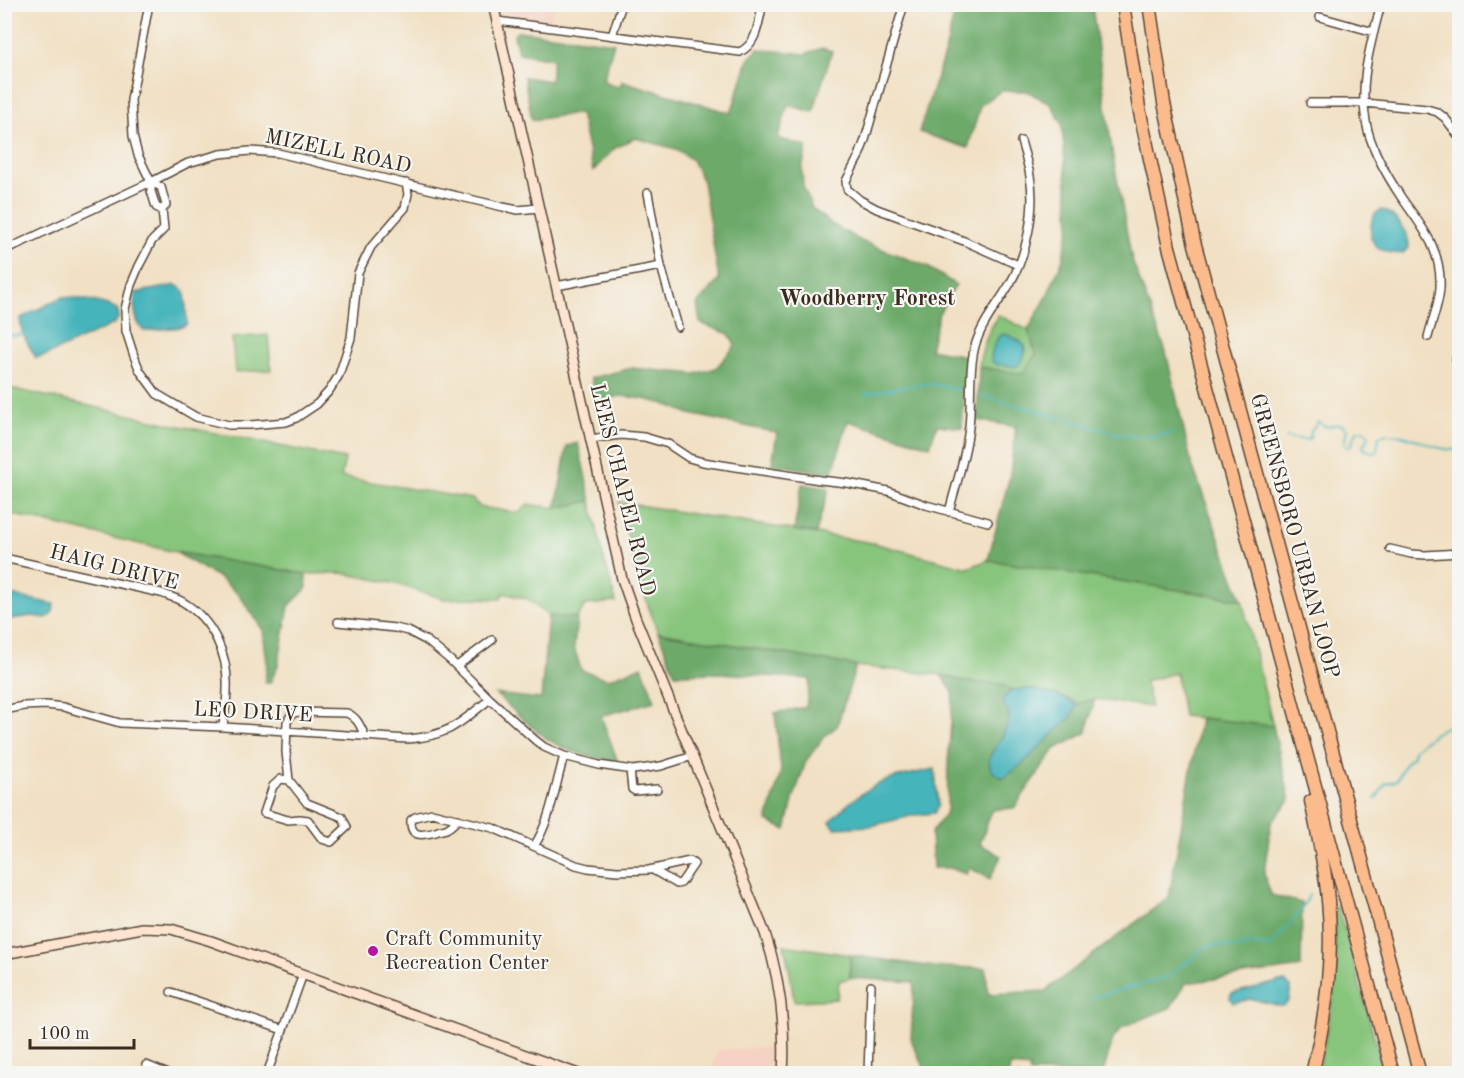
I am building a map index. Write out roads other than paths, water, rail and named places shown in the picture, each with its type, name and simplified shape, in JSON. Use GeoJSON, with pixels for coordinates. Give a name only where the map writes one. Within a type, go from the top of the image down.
{"type":"FeatureCollection","features":[{"type":"Feature","properties":{"kind":"highway"},"geometry":{"type":"LineString","coordinates":[[1123,4],[1139,108],[1169,247],[1393,1074]]}},
{"type":"Feature","properties":{"kind":"highway","name":"GREENSBORO URBAN LOOP"},"geometry":{"type":"LineString","coordinates":[[1149,4],[1164,103],[1197,252],[1420,1074]]}},
{"type":"Feature","properties":{"kind":"highway"},"geometry":{"type":"LineString","coordinates":[[1293,705],[1324,865],[1330,918],[1327,997],[1312,1074]]}},
{"type":"Feature","properties":{"kind":"main road","name":"LEES CHAPEL ROAD"},"geometry":{"type":"LineString","coordinates":[[493,4],[622,579],[628,600],[771,950],[783,1013],[783,1074]]}},
{"type":"Feature","properties":{"kind":"main road"},"geometry":{"type":"LineString","coordinates":[[4,954],[142,928],[171,929],[211,941],[578,1074]]}},
{"type":"Feature","properties":{"kind":"street"},"geometry":{"type":"LineString","coordinates":[[149,4],[131,100],[133,136],[138,155],[151,183],[156,207],[162,210],[164,229],[152,241],[139,266],[125,309],[126,331],[134,356],[140,371],[158,394],[196,417],[229,425],[286,422],[317,404],[339,375],[351,338],[358,273],[371,247],[405,208],[408,194],[406,183]]}},
{"type":"Feature","properties":{"kind":"street"},"geometry":{"type":"LineString","coordinates":[[612,36],[622,4]]}},
{"type":"Feature","properties":{"kind":"street"},"geometry":{"type":"LineString","coordinates":[[497,21],[740,52],[748,48],[753,41],[763,4]]}},
{"type":"Feature","properties":{"kind":"street"},"geometry":{"type":"LineString","coordinates":[[904,4],[865,140],[846,181],[847,189],[860,200],[877,209],[964,241],[1018,265]]}},
{"type":"Feature","properties":{"kind":"street"},"geometry":{"type":"LineString","coordinates":[[1381,4],[1365,73],[1364,103],[1368,132],[1374,148],[1400,195],[1430,238],[1438,261],[1440,289],[1428,337]]}},
{"type":"Feature","properties":{"kind":"street"},"geometry":{"type":"LineString","coordinates":[[1320,17],[1374,32]]}},
{"type":"Feature","properties":{"kind":"street"},"geometry":{"type":"LineString","coordinates":[[1310,103],[1364,103],[1427,109],[1445,118],[1460,138]]}},
{"type":"Feature","properties":{"kind":"street"},"geometry":{"type":"LineString","coordinates":[[949,512],[969,429],[975,345],[984,325],[1011,281],[1026,243],[1031,212],[1031,177],[1021,141]]}},
{"type":"Feature","properties":{"kind":"street","name":"MIZELL ROAD"},"geometry":{"type":"LineString","coordinates":[[4,249],[151,183],[188,163],[220,154],[250,151],[278,153],[518,210],[538,208]]}},
{"type":"Feature","properties":{"kind":"street"},"geometry":{"type":"LineString","coordinates":[[648,193],[661,266],[678,327]]}},
{"type":"Feature","properties":{"kind":"street"},"geometry":{"type":"LineString","coordinates":[[556,286],[661,266]]}},
{"type":"Feature","properties":{"kind":"street"},"geometry":{"type":"LineString","coordinates":[[590,439],[621,435],[644,437],[668,444],[689,458],[703,462],[867,487],[905,496],[926,505],[988,522]]}},
{"type":"Feature","properties":{"kind":"street"},"geometry":{"type":"LineString","coordinates":[[1390,549],[1425,555],[1460,553]]}},
{"type":"Feature","properties":{"kind":"street","name":"HAIG DRIVE"},"geometry":{"type":"LineString","coordinates":[[4,558],[161,593],[183,602],[200,615],[216,637],[225,662],[228,689],[223,728]]}},
{"type":"Feature","properties":{"kind":"street"},"geometry":{"type":"LineString","coordinates":[[338,622],[395,628],[408,631],[427,641],[457,666],[535,740],[564,756],[630,770],[661,766],[693,756]]}},
{"type":"Feature","properties":{"kind":"street"},"geometry":{"type":"LineString","coordinates":[[457,666],[492,640]]}},
{"type":"Feature","properties":{"kind":"street","name":"LEO DRIVE"},"geometry":{"type":"LineString","coordinates":[[4,710],[46,705],[63,707],[120,723],[408,739],[438,734],[454,727],[490,699]]}},
{"type":"Feature","properties":{"kind":"street"},"geometry":{"type":"LineString","coordinates":[[289,780],[281,779],[273,786],[264,813],[288,820],[308,820],[322,839],[331,842],[347,827],[342,817],[307,803],[289,780],[286,752],[287,722],[296,712],[347,713],[358,721],[365,736]]}},
{"type":"Feature","properties":{"kind":"street"},"geometry":{"type":"LineString","coordinates":[[534,846],[545,824],[564,756]]}},
{"type":"Feature","properties":{"kind":"street"},"geometry":{"type":"LineString","coordinates":[[630,770],[632,789],[635,791],[657,789]]}},
{"type":"Feature","properties":{"kind":"street"},"geometry":{"type":"LineString","coordinates":[[300,819],[307,808],[307,803]]}},
{"type":"Feature","properties":{"kind":"street"},"geometry":{"type":"LineString","coordinates":[[458,819],[446,829],[423,835],[413,832],[411,825],[411,820],[415,817],[432,813],[458,819],[493,828],[576,865],[588,868],[617,871],[653,870],[690,861],[694,864],[681,883],[677,884],[653,870]]}},
{"type":"Feature","properties":{"kind":"street"},"geometry":{"type":"LineString","coordinates":[[267,1074],[303,974]]}},
{"type":"Feature","properties":{"kind":"street"},"geometry":{"type":"LineString","coordinates":[[868,1074],[871,987]]}},
{"type":"Feature","properties":{"kind":"street"},"geometry":{"type":"LineString","coordinates":[[171,992],[283,1030]]}},
{"type":"Feature","properties":{"kind":"street"},"geometry":{"type":"LineString","coordinates":[[146,1065],[168,1074]]}},
{"type":"Feature","properties":{"kind":"water"},"geometry":{"type":"Polygon","coordinates":[[[1382,210],[1396,219],[1407,236],[1409,247],[1403,253],[1386,251],[1374,244],[1372,240],[1372,220],[1375,214],[1382,210]]]}},
{"type":"Feature","properties":{"kind":"water"},"geometry":{"type":"Polygon","coordinates":[[[176,285],[185,291],[187,324],[182,327],[144,331],[135,313],[135,293],[176,285]]]}},
{"type":"Feature","properties":{"kind":"water"},"geometry":{"type":"Polygon","coordinates":[[[62,297],[83,299],[114,307],[118,310],[119,317],[114,324],[36,358],[23,334],[21,318],[62,297]]]}},
{"type":"Feature","properties":{"kind":"water"},"geometry":{"type":"Polygon","coordinates":[[[1004,334],[1020,341],[1025,347],[1020,364],[1015,367],[995,364],[991,360],[994,345],[1004,334]]]}},
{"type":"Feature","properties":{"kind":"water"},"geometry":{"type":"Polygon","coordinates":[[[5,594],[54,604],[53,612],[46,618],[32,616],[5,620],[5,594]]]}},
{"type":"Feature","properties":{"kind":"water"},"geometry":{"type":"Polygon","coordinates":[[[1032,689],[1056,695],[1077,704],[1071,717],[1021,765],[1005,777],[998,775],[991,768],[989,761],[1003,736],[1009,718],[1002,700],[1012,690],[1032,689]]]}},
{"type":"Feature","properties":{"kind":"water"},"geometry":{"type":"Polygon","coordinates":[[[935,769],[938,806],[934,813],[915,815],[871,826],[835,828],[830,822],[857,797],[873,787],[900,777],[935,769]]]}},
{"type":"Feature","properties":{"kind":"water"},"geometry":{"type":"Polygon","coordinates":[[[1285,982],[1291,987],[1289,1000],[1285,1005],[1252,999],[1233,1003],[1230,998],[1233,993],[1285,982]]]}},
{"type":"Feature","properties":{"kind":"waterway"},"geometry":{"type":"LineString","coordinates":[[4,332],[13,336],[27,334]]}},
{"type":"Feature","properties":{"kind":"waterway"},"geometry":{"type":"LineString","coordinates":[[865,394],[912,385],[933,384],[961,390]]}},
{"type":"Feature","properties":{"kind":"waterway"},"geometry":{"type":"LineString","coordinates":[[980,395],[1122,435],[1148,437],[1173,433]]}},
{"type":"Feature","properties":{"kind":"waterway"},"geometry":{"type":"LineString","coordinates":[[1286,437],[1306,440],[1310,438],[1311,431],[1318,422],[1326,427],[1338,424],[1344,426],[1347,430],[1344,443],[1347,447],[1351,446],[1357,431],[1365,431],[1369,435],[1363,445],[1364,449],[1374,453],[1377,451],[1379,436],[1386,434],[1401,435],[1443,449],[1460,450]]}},
{"type":"Feature","properties":{"kind":"waterway"},"geometry":{"type":"LineString","coordinates":[[1375,800],[1386,783],[1396,781],[1413,756],[1414,749],[1435,733],[1460,719]]}},
{"type":"Feature","properties":{"kind":"waterway"},"geometry":{"type":"LineString","coordinates":[[1091,998],[1168,977],[1207,946],[1228,945],[1233,948],[1252,944],[1268,946],[1274,943],[1288,927],[1304,906],[1309,895]]}},
{"type":"Feature","properties":{"kind":"place","name":"Craft Community Recreation Center"},"geometry":{"type":"Point","coordinates":[373,951]}},
{"type":"Feature","properties":{"kind":"district","name":"Woodberry Forest"},"geometry":{"type":"Point","coordinates":[867,299]}}]}
